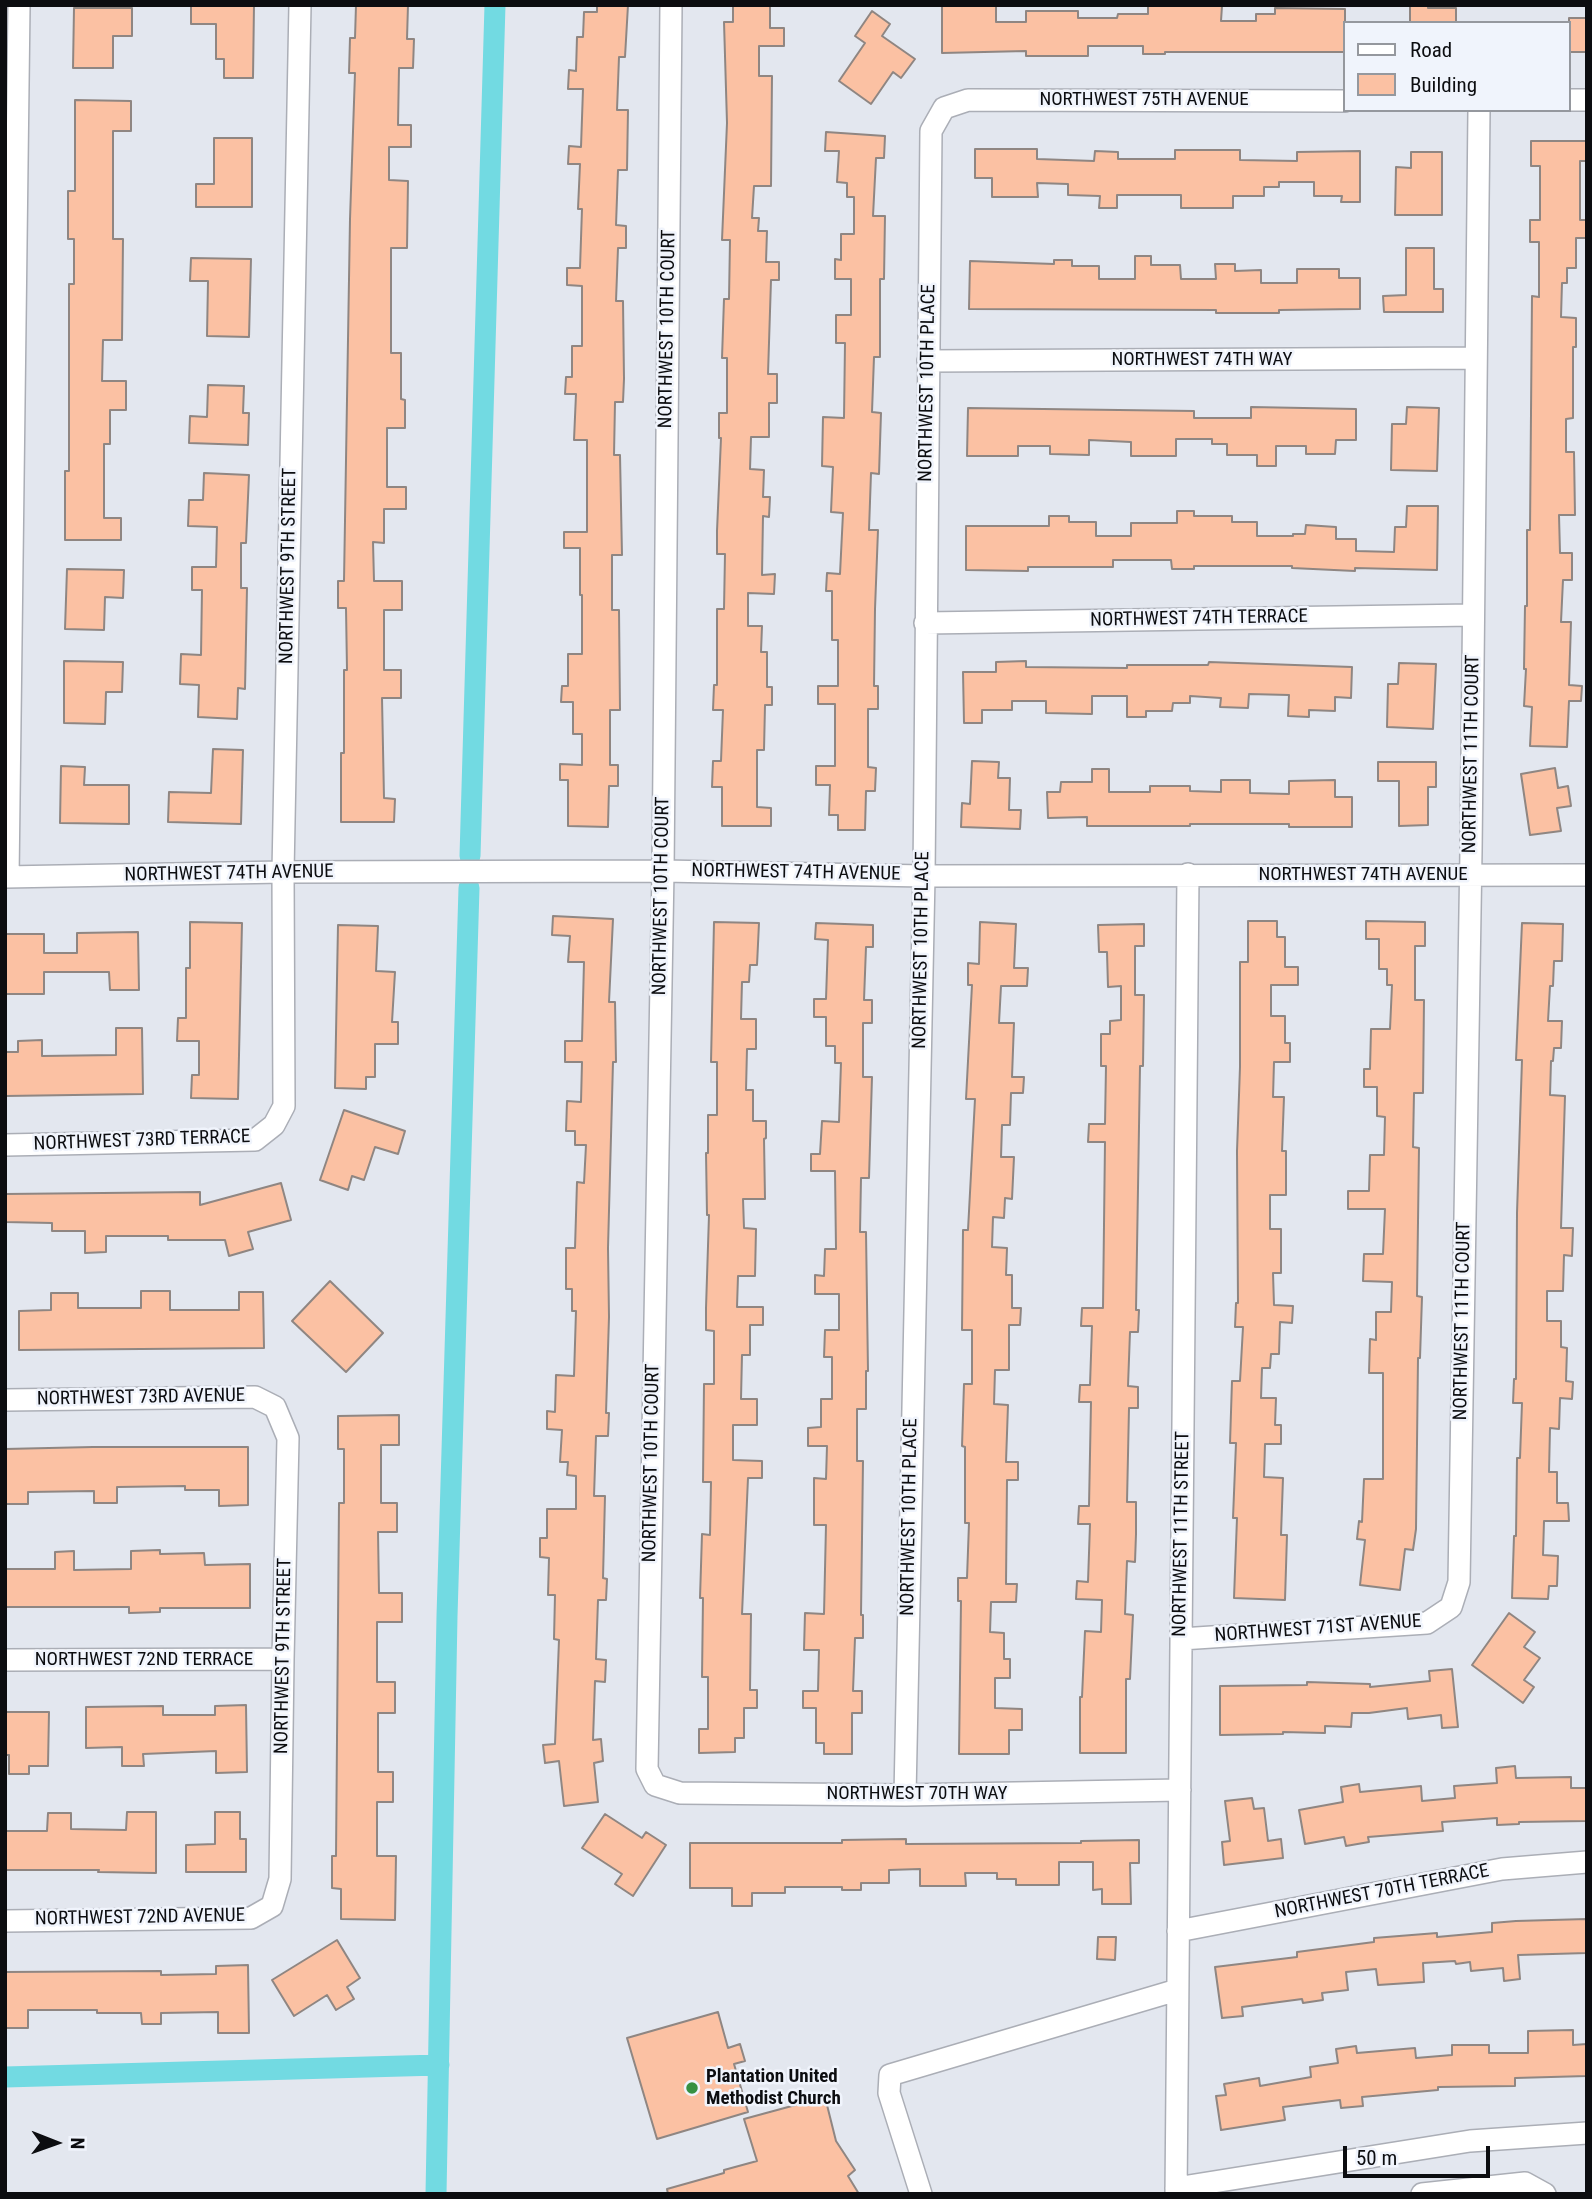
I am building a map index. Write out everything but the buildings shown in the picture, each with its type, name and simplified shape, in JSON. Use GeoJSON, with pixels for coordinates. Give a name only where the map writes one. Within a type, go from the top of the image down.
{"type":"FeatureCollection","features":[{"type":"Feature","properties":{"kind":"street"},"geometry":{"type":"LineString","coordinates":[[7,877],[19,5]]}},
{"type":"Feature","properties":{"kind":"street","name":"NORTHWEST 9TH STREET"},"geometry":{"type":"LineString","coordinates":[[274,1125],[284,1106],[283,873],[300,5]]}},
{"type":"Feature","properties":{"kind":"street","name":"NORTHWEST 10TH COURT"},"geometry":{"type":"LineString","coordinates":[[655,1785],[647,1769],[663,871],[671,5]]}},
{"type":"Feature","properties":{"kind":"street","name":"NORTHWEST 75TH AVENUE"},"geometry":{"type":"LineString","coordinates":[[944,108],[968,100],[1344,101]]}},
{"type":"Feature","properties":{"kind":"street","name":"NORTHWEST 10TH PLACE"},"geometry":{"type":"LineString","coordinates":[[905,1795],[924,876],[931,131],[944,108]]}},
{"type":"Feature","properties":{"kind":"street","name":"NORTHWEST 11TH COURT"},"geometry":{"type":"LineString","coordinates":[[1451,1607],[1459,1582],[1471,876],[1479,112]]}},
{"type":"Feature","properties":{"kind":"street","name":"NORTHWEST 74TH WAY"},"geometry":{"type":"LineString","coordinates":[[928,361],[1475,358]]}},
{"type":"Feature","properties":{"kind":"street","name":"NORTHWEST 74TH TERRACE"},"geometry":{"type":"LineString","coordinates":[[925,622],[1473,615]]}},
{"type":"Feature","properties":{"kind":"street","name":"NORTHWEST 74TH AVENUE"},"geometry":{"type":"LineString","coordinates":[[7,877],[663,871],[924,876],[1587,875]]}},
{"type":"Feature","properties":{"kind":"street","name":"NORTHWEST 11TH STREET"},"geometry":{"type":"LineString","coordinates":[[1176,2191],[1188,874]]}},
{"type":"Feature","properties":{"kind":"street","name":"NORTHWEST 73RD TERRACE"},"geometry":{"type":"LineString","coordinates":[[5,1145],[255,1140],[274,1125]]}},
{"type":"Feature","properties":{"kind":"street","name":"NORTHWEST 73RD AVENUE"},"geometry":{"type":"LineString","coordinates":[[5,1400],[255,1397],[275,1407]]}},
{"type":"Feature","properties":{"kind":"street","name":"NORTHWEST 9TH STREET"},"geometry":{"type":"LineString","coordinates":[[272,1906],[281,1879],[288,1438],[275,1407]]}},
{"type":"Feature","properties":{"kind":"street","name":"NORTHWEST 71ST AVENUE"},"geometry":{"type":"LineString","coordinates":[[1181,1639],[1427,1623],[1451,1607]]}},
{"type":"Feature","properties":{"kind":"street","name":"NORTHWEST 72ND TERRACE"},"geometry":{"type":"LineString","coordinates":[[5,1660],[283,1659]]}},
{"type":"Feature","properties":{"kind":"street","name":"NORTHWEST 70TH WAY"},"geometry":{"type":"LineString","coordinates":[[655,1785],[680,1793],[905,1795],[1180,1790]]}},
{"type":"Feature","properties":{"kind":"street","name":"NORTHWEST 70TH TERRACE"},"geometry":{"type":"LineString","coordinates":[[1178,1931],[1502,1869],[1587,1862]]}},
{"type":"Feature","properties":{"kind":"street","name":"NORTHWEST 72ND AVENUE"},"geometry":{"type":"LineString","coordinates":[[5,1921],[251,1918],[272,1906]]}},
{"type":"Feature","properties":{"kind":"street"},"geometry":{"type":"LineString","coordinates":[[921,2194],[889,2092],[890,2075],[1177,1990]]}},
{"type":"Feature","properties":{"kind":"street"},"geometry":{"type":"LineString","coordinates":[[1176,2191],[1470,2141],[1587,2133]]}},
{"type":"Feature","properties":{"kind":"street"},"geometry":{"type":"LineString","coordinates":[[1422,2194],[1525,2183],[1545,2194]]}},
{"type":"Feature","properties":{"kind":"waterway"},"geometry":{"type":"LineString","coordinates":[[470,856],[495,5]]}},
{"type":"Feature","properties":{"kind":"waterway"},"geometry":{"type":"LineString","coordinates":[[436,2194],[447,1616],[469,888]]}},
{"type":"Feature","properties":{"kind":"waterway"},"geometry":{"type":"LineString","coordinates":[[5,2077],[439,2065]]}},
{"type":"Feature","properties":{"kind":"place","name":"Plantation United Methodist Church"},"geometry":{"type":"Point","coordinates":[692,2088]}}]}
